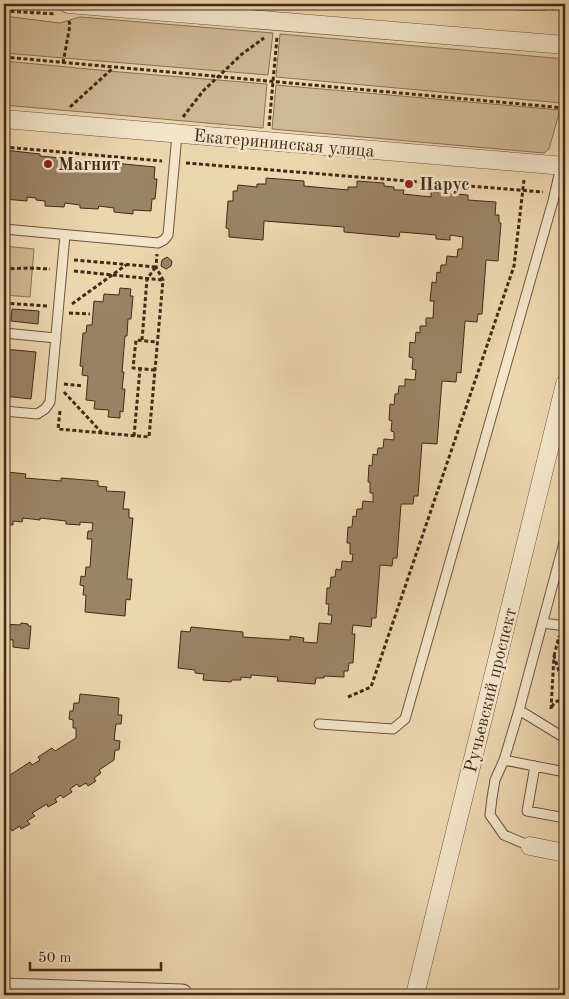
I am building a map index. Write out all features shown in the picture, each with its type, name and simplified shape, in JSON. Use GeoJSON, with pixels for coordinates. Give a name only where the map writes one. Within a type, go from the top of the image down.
{"type":"FeatureCollection","features":[{"type":"Feature","properties":{"kind":"street"},"geometry":{"type":"LineString","coordinates":[[64,9],[565,45]]}},
{"type":"Feature","properties":{"kind":"street","name":"Екатерининская улица"},"geometry":{"type":"LineString","coordinates":[[4,119],[177,128],[564,162]]}},
{"type":"Feature","properties":{"kind":"street","name":"Ручьевский проспект"},"geometry":{"type":"LineString","coordinates":[[415,995],[565,384]]}},
{"type":"Feature","properties":{"kind":"street"},"geometry":{"type":"LineString","coordinates":[[530,846],[565,852]]}},
{"type":"Feature","properties":{"kind":"street"},"geometry":{"type":"LineString","coordinates":[[4,989],[182,995]]}},
{"type":"Feature","properties":{"kind":"lane"},"geometry":{"type":"LineString","coordinates":[[508,4],[546,4]]}},
{"type":"Feature","properties":{"kind":"lane"},"geometry":{"type":"LineString","coordinates":[[4,230],[158,243],[164,240],[168,235],[177,128]]}},
{"type":"Feature","properties":{"kind":"lane"},"geometry":{"type":"LineString","coordinates":[[319,724],[393,729],[405,719],[564,162]]}},
{"type":"Feature","properties":{"kind":"lane"},"geometry":{"type":"LineString","coordinates":[[4,411],[36,414],[45,410],[50,402],[65,235]]}},
{"type":"Feature","properties":{"kind":"lane"},"geometry":{"type":"LineString","coordinates":[[4,333],[56,338]]}},
{"type":"Feature","properties":{"kind":"lane"},"geometry":{"type":"LineString","coordinates":[[530,846],[504,835],[490,815],[495,780],[504,760],[520,710],[543,623],[562,568],[565,539]]}},
{"type":"Feature","properties":{"kind":"lane"},"geometry":{"type":"LineString","coordinates":[[543,623],[565,626]]}},
{"type":"Feature","properties":{"kind":"lane"},"geometry":{"type":"LineString","coordinates":[[520,710],[565,737]]}},
{"type":"Feature","properties":{"kind":"lane"},"geometry":{"type":"LineString","coordinates":[[504,760],[565,772]]}},
{"type":"Feature","properties":{"kind":"lane"},"geometry":{"type":"LineString","coordinates":[[535,766],[527,811],[565,818]]}},
{"type":"Feature","properties":{"kind":"path"},"geometry":{"type":"LineString","coordinates":[[556,4],[565,12]]}},
{"type":"Feature","properties":{"kind":"path"},"geometry":{"type":"LineString","coordinates":[[4,11],[64,9],[70,26],[62,63]]}},
{"type":"Feature","properties":{"kind":"path"},"geometry":{"type":"LineString","coordinates":[[269,131],[277,32]]}},
{"type":"Feature","properties":{"kind":"path"},"geometry":{"type":"LineString","coordinates":[[177,128],[203,91],[242,54],[265,37]]}},
{"type":"Feature","properties":{"kind":"path"},"geometry":{"type":"LineString","coordinates":[[4,57],[565,108]]}},
{"type":"Feature","properties":{"kind":"path"},"geometry":{"type":"LineString","coordinates":[[65,113],[114,67]]}},
{"type":"Feature","properties":{"kind":"path"},"geometry":{"type":"LineString","coordinates":[[4,147],[164,162],[544,192]]}},
{"type":"Feature","properties":{"kind":"path"},"geometry":{"type":"LineString","coordinates":[[164,153],[164,162]]}},
{"type":"Feature","properties":{"kind":"path"},"geometry":{"type":"LineString","coordinates":[[348,697],[371,687],[514,266],[524,177]]}},
{"type":"Feature","properties":{"kind":"path"},"geometry":{"type":"LineString","coordinates":[[142,340],[147,279],[156,267],[158,243]]}},
{"type":"Feature","properties":{"kind":"path"},"geometry":{"type":"LineString","coordinates":[[73,260],[156,267]]}},
{"type":"Feature","properties":{"kind":"path"},"geometry":{"type":"LineString","coordinates":[[69,307],[126,265]]}},
{"type":"Feature","properties":{"kind":"path"},"geometry":{"type":"LineString","coordinates":[[58,429],[149,438],[163,280],[156,267]]}},
{"type":"Feature","properties":{"kind":"path"},"geometry":{"type":"LineString","coordinates":[[4,269],[30,268],[54,270]]}},
{"type":"Feature","properties":{"kind":"path"},"geometry":{"type":"LineString","coordinates":[[72,271],[163,280]]}},
{"type":"Feature","properties":{"kind":"path"},"geometry":{"type":"LineString","coordinates":[[4,303],[51,306]]}},
{"type":"Feature","properties":{"kind":"path"},"geometry":{"type":"LineString","coordinates":[[68,312],[90,314]]}},
{"type":"Feature","properties":{"kind":"path"},"geometry":{"type":"LineString","coordinates":[[155,370],[133,368],[136,340],[157,342]]}},
{"type":"Feature","properties":{"kind":"path"},"geometry":{"type":"LineString","coordinates":[[134,436],[140,369]]}},
{"type":"Feature","properties":{"kind":"path"},"geometry":{"type":"LineString","coordinates":[[62,384],[83,386]]}},
{"type":"Feature","properties":{"kind":"path"},"geometry":{"type":"LineString","coordinates":[[62,390],[103,433]]}},
{"type":"Feature","properties":{"kind":"path"},"geometry":{"type":"LineString","coordinates":[[557,643],[565,641]]}},
{"type":"Feature","properties":{"kind":"path"},"geometry":{"type":"LineString","coordinates":[[551,714],[554,656],[565,690]]}},
{"type":"Feature","properties":{"kind":"path"},"geometry":{"type":"LineString","coordinates":[[551,709],[556,702],[565,700]]}},
{"type":"Feature","properties":{"kind":"shaded area"},"geometry":{"type":"Polygon","coordinates":[[[4,16],[60,23],[80,17],[273,33],[268,75],[4,53],[4,16]]]}},
{"type":"Feature","properties":{"kind":"shaded area"},"geometry":{"type":"Polygon","coordinates":[[[280,34],[565,59],[565,90],[562,103],[276,77],[280,34]]]}},
{"type":"Feature","properties":{"kind":"shaded area"},"geometry":{"type":"Polygon","coordinates":[[[4,61],[267,84],[263,128],[4,105],[4,61]]]}},
{"type":"Feature","properties":{"kind":"shaded area"},"geometry":{"type":"Polygon","coordinates":[[[276,85],[560,110],[549,149],[544,153],[272,129],[276,85]]]}},
{"type":"Feature","properties":{"kind":"shaded area"},"geometry":{"type":"Polygon","coordinates":[[[4,246],[34,249],[30,297],[4,295],[4,246]]]}},
{"type":"Feature","properties":{"kind":"building"},"geometry":{"type":"Polygon","coordinates":[[[339,4],[353,4],[352,7],[339,6],[339,4]]]}},
{"type":"Feature","properties":{"kind":"building"},"geometry":{"type":"Polygon","coordinates":[[[4,150],[40,154],[40,156],[155,167],[154,179],[157,179],[155,199],[152,199],[151,211],[133,210],[133,214],[114,212],[114,208],[99,206],[98,209],[80,208],[80,205],[65,203],[64,207],[45,206],[45,201],[36,200],[36,198],[27,197],[27,201],[4,199],[4,150]]]}},
{"type":"Feature","properties":{"kind":"building"},"geometry":{"type":"Polygon","coordinates":[[[266,178],[304,181],[304,186],[348,190],[348,187],[357,187],[357,181],[384,183],[384,186],[394,187],[394,190],[404,190],[403,194],[431,197],[431,192],[468,195],[468,200],[496,202],[495,215],[499,215],[499,223],[501,223],[498,261],[486,260],[482,314],[478,314],[477,322],[465,321],[461,373],[457,372],[456,382],[442,381],[437,444],[422,443],[418,496],[414,496],[413,504],[401,504],[397,558],[393,558],[392,566],[380,565],[376,618],[372,618],[371,627],[353,625],[352,634],[355,634],[353,663],[349,663],[348,671],[344,671],[344,677],[324,676],[324,678],[316,678],[315,684],[277,681],[278,677],[251,675],[251,678],[241,677],[241,680],[232,680],[231,682],[203,680],[204,674],[195,673],[195,670],[178,668],[181,631],[190,632],[191,627],[243,632],[243,637],[290,640],[290,636],[304,638],[303,642],[317,643],[319,623],[331,624],[332,615],[328,615],[329,604],[326,604],[327,588],[330,588],[331,577],[335,577],[336,569],[341,570],[342,561],[352,562],[353,554],[350,554],[350,543],[347,543],[348,527],[352,527],[353,516],[356,517],[357,509],[362,509],[363,501],[373,502],[373,493],[370,493],[370,482],[368,482],[369,465],[372,466],[373,454],[377,455],[378,448],[383,448],[384,439],[394,440],[394,432],[391,431],[392,421],[389,420],[390,404],[394,405],[395,394],[398,394],[399,386],[405,386],[405,379],[415,380],[416,370],[412,369],[413,358],[409,357],[410,342],[415,343],[416,332],[420,333],[420,326],[426,326],[426,318],[433,318],[434,301],[430,301],[432,282],[436,283],[437,272],[440,273],[441,265],[446,265],[447,256],[457,257],[458,249],[462,249],[463,237],[450,235],[450,240],[436,239],[436,235],[400,232],[399,237],[344,232],[344,227],[264,221],[263,240],[229,237],[229,229],[226,228],[228,201],[233,201],[233,191],[237,191],[238,185],[257,187],[257,184],[266,184],[266,178]]]}},
{"type":"Feature","properties":{"kind":"building"},"geometry":{"type":"Polygon","coordinates":[[[167,257],[172,261],[171,266],[166,269],[161,266],[162,260],[167,257]]]}},
{"type":"Feature","properties":{"kind":"building"},"geometry":{"type":"Polygon","coordinates":[[[120,288],[131,289],[130,296],[133,296],[131,319],[128,319],[127,336],[125,336],[122,389],[125,389],[123,412],[120,411],[120,418],[108,417],[109,410],[94,409],[95,401],[86,400],[88,376],[82,375],[83,366],[80,366],[83,333],[86,333],[87,325],[92,325],[94,301],[103,302],[104,294],[119,295],[120,288]]]}},
{"type":"Feature","properties":{"kind":"building"},"geometry":{"type":"Polygon","coordinates":[[[12,309],[39,311],[38,324],[11,321],[12,309]]]}},
{"type":"Feature","properties":{"kind":"building"},"geometry":{"type":"Polygon","coordinates":[[[4,349],[36,352],[31,399],[4,396],[4,349]]]}},
{"type":"Feature","properties":{"kind":"building"},"geometry":{"type":"Polygon","coordinates":[[[7,472],[26,474],[25,478],[61,481],[61,478],[98,481],[98,486],[107,487],[106,491],[125,492],[123,509],[129,509],[129,518],[133,518],[127,579],[132,579],[130,600],[126,599],[125,616],[85,612],[86,595],[83,595],[84,586],[80,585],[81,576],[85,577],[86,567],[90,567],[92,539],[87,539],[88,531],[92,531],[93,523],[80,522],[80,525],[66,524],[66,521],[23,518],[22,522],[13,521],[13,525],[4,524],[4,476],[7,476],[7,472]]]}},
{"type":"Feature","properties":{"kind":"building"},"geometry":{"type":"Polygon","coordinates":[[[21,623],[31,626],[29,649],[13,647],[13,640],[4,639],[4,624],[20,625],[21,623]]]}},
{"type":"Feature","properties":{"kind":"building"},"geometry":{"type":"Polygon","coordinates":[[[80,694],[119,698],[118,715],[122,715],[121,724],[116,724],[114,740],[120,741],[119,750],[115,750],[114,760],[99,770],[101,773],[94,778],[96,781],[88,786],[86,783],[79,787],[77,784],[70,789],[72,792],[63,798],[61,795],[55,799],[57,802],[48,807],[47,804],[32,813],[35,816],[27,821],[30,824],[21,829],[20,826],[12,831],[10,828],[4,832],[4,779],[30,762],[32,765],[40,760],[38,757],[52,748],[55,751],[76,738],[76,728],[73,728],[73,720],[69,719],[74,703],[79,703],[80,694]]]}},
{"type":"Feature","properties":{"kind":"place","name":"Магнит"},"geometry":{"type":"Point","coordinates":[48,164]}},
{"type":"Feature","properties":{"kind":"place","name":"Парус"},"geometry":{"type":"Point","coordinates":[409,184]}}]}
